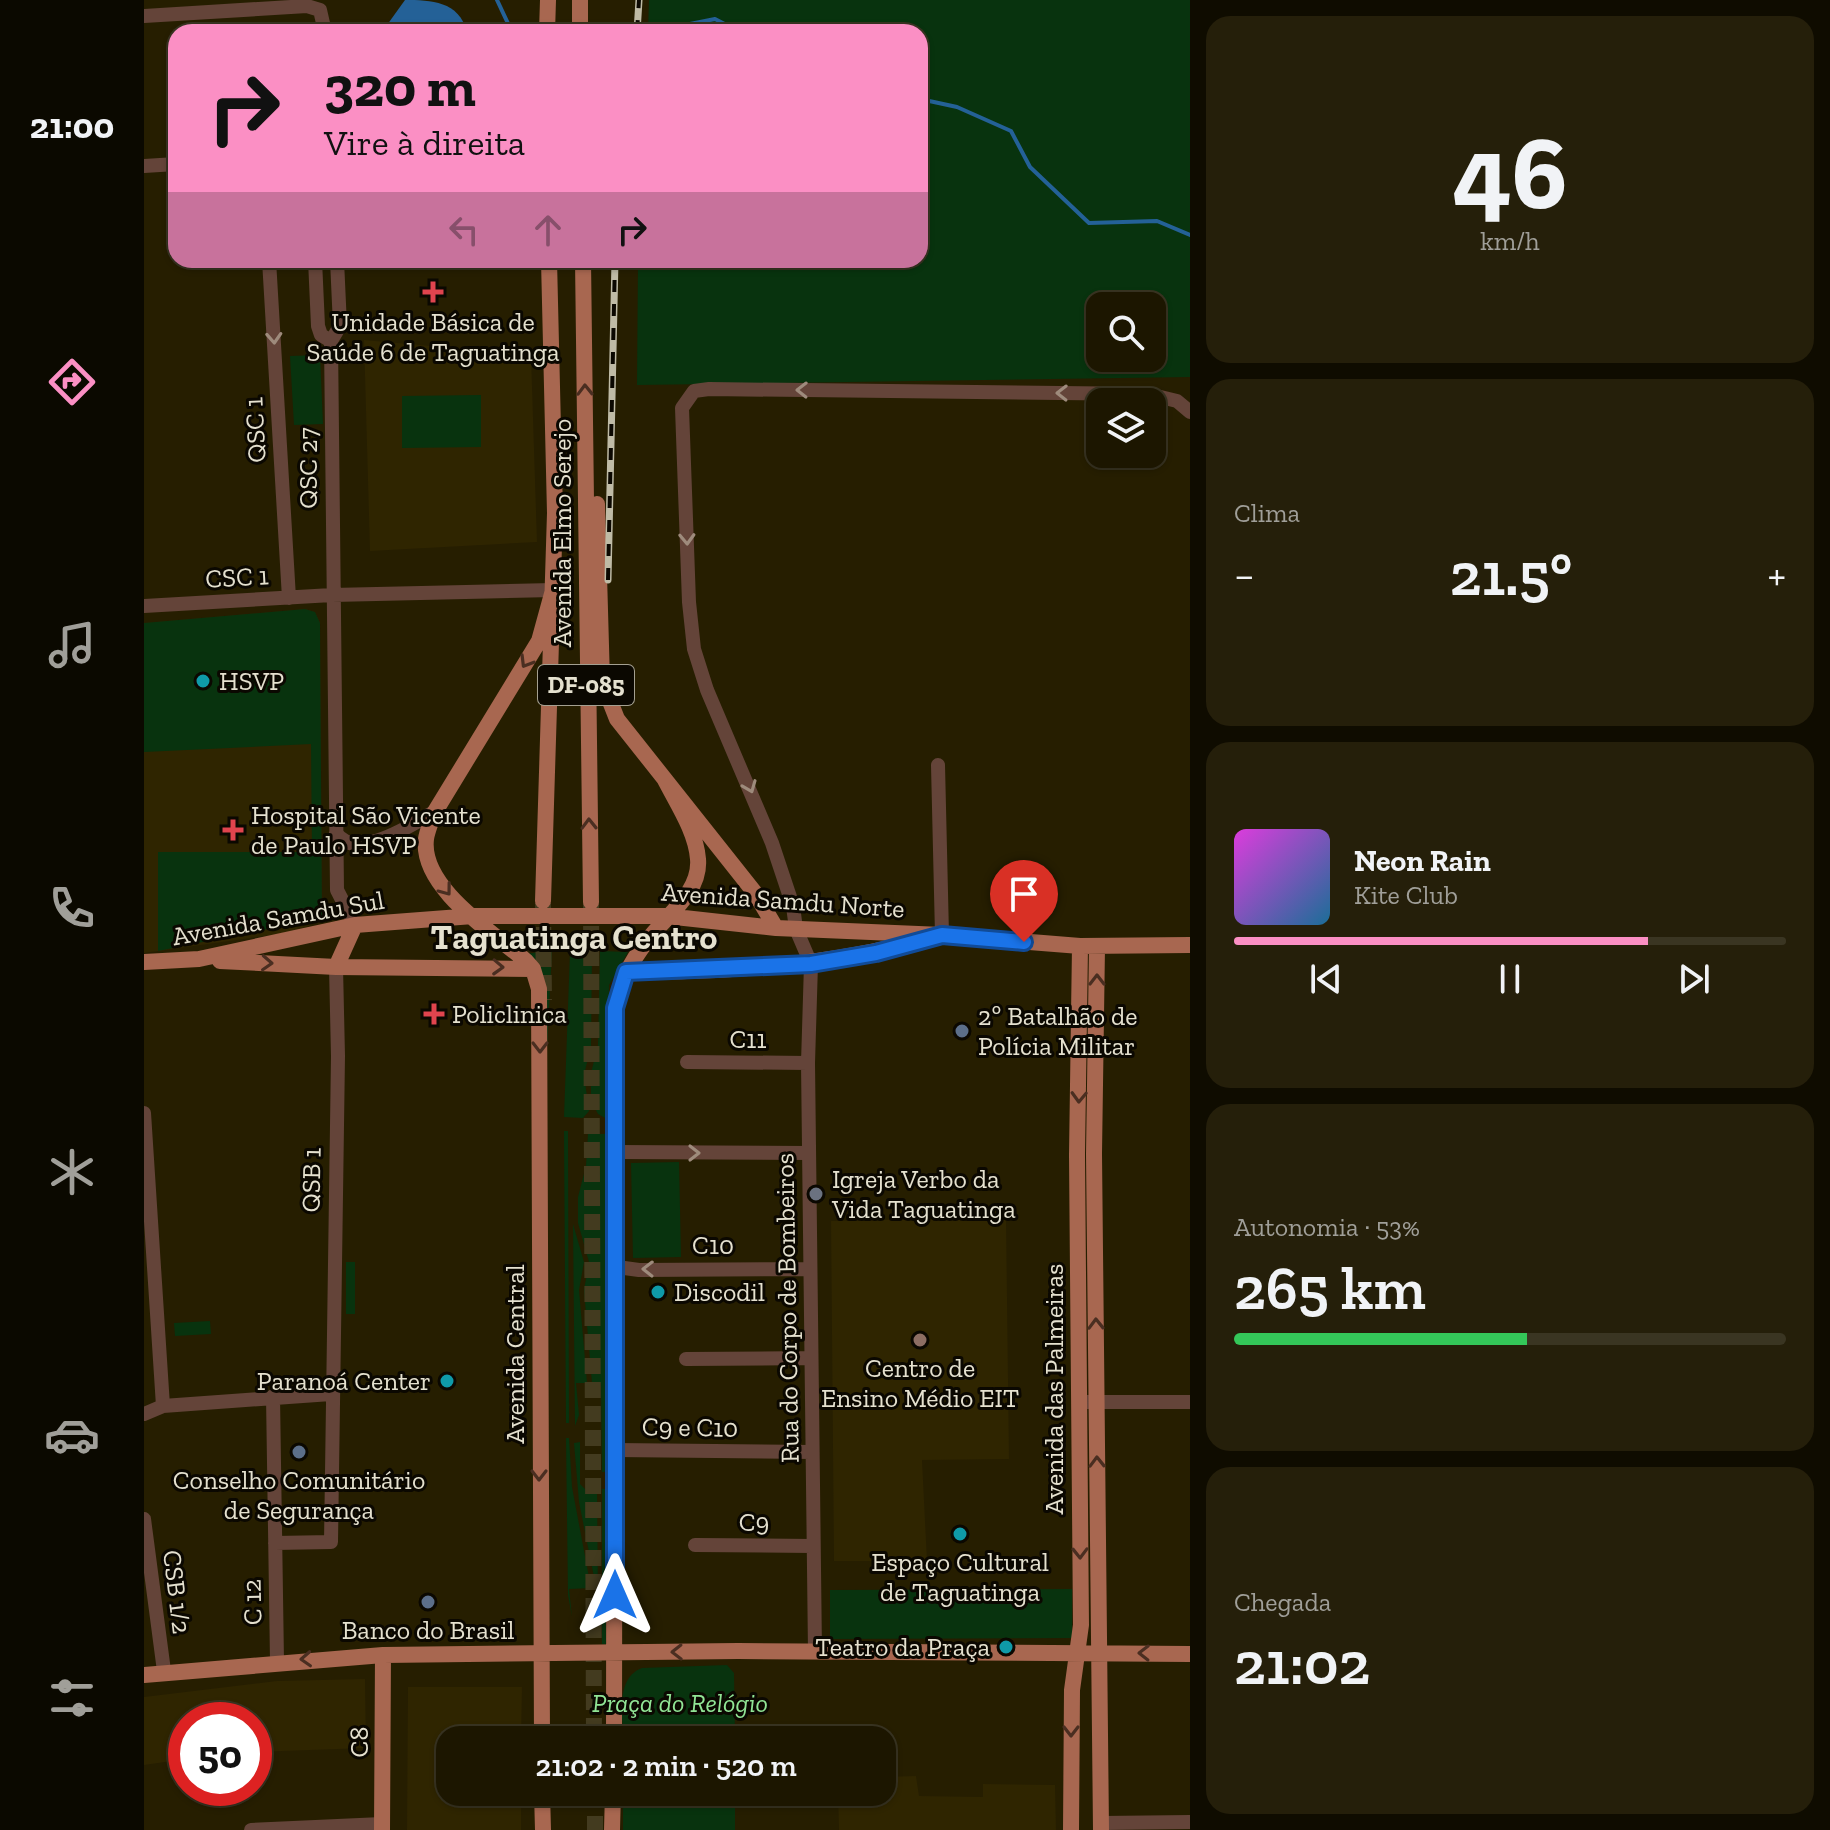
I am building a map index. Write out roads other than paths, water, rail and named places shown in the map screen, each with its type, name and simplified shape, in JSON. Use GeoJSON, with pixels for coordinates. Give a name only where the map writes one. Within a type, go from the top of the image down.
{"type":"FeatureCollection","features":[{"type":"Feature","properties":{"kind":"main road"},"geometry":{"type":"LineString","coordinates":[[547,24],[548,0]]}},
{"type":"Feature","properties":{"kind":"main road"},"geometry":{"type":"LineString","coordinates":[[580,0],[580,24]]}},
{"type":"Feature","properties":{"kind":"main road","name":"Avenida Elmo Serejo"},"geometry":{"type":"LineString","coordinates":[[543,901],[555,513],[549,268]]}},
{"type":"Feature","properties":{"kind":"main road","name":"Avenida Elmo Serejo"},"geometry":{"type":"LineString","coordinates":[[583,268],[587,468],[585,660],[591,902]]}},
{"type":"Feature","properties":{"kind":"main road"},"geometry":{"type":"LineString","coordinates":[[587,468],[597,500],[602,681],[617,719],[755,893],[776,928]]}},
{"type":"Feature","properties":{"kind":"main road"},"geometry":{"type":"LineString","coordinates":[[533,969],[447,896],[430,866],[426,842],[436,811],[539,641],[553,590]]}},
{"type":"Feature","properties":{"kind":"main road"},"geometry":{"type":"LineString","coordinates":[[613,1726],[609,1653],[617,1267],[615,1008],[626,972],[666,916],[688,897],[699,859],[693,838],[664,778]]}},
{"type":"Feature","properties":{"kind":"main road","name":"Avenida Samdu Norte"},"geometry":{"type":"LineString","coordinates":[[563,915],[666,916],[776,928],[942,935],[1088,946],[1190,945]]}},
{"type":"Feature","properties":{"kind":"main road","name":"Avenida Samdu Sul"},"geometry":{"type":"LineString","coordinates":[[144,962],[199,959],[355,925],[473,916],[563,915]]}},
{"type":"Feature","properties":{"kind":"main road"},"geometry":{"type":"LineString","coordinates":[[336,967],[355,925]]}},
{"type":"Feature","properties":{"kind":"main road"},"geometry":{"type":"LineString","coordinates":[[626,972],[811,964],[876,953],[942,935]]}},
{"type":"Feature","properties":{"kind":"main road","name":"Avenida das Palmeiras"},"geometry":{"type":"LineString","coordinates":[[1071,1830],[1076,1653],[1081,1634],[1079,1402],[1088,946]]}},
{"type":"Feature","properties":{"kind":"main road"},"geometry":{"type":"LineString","coordinates":[[199,959],[336,967],[533,969]]}},
{"type":"Feature","properties":{"kind":"main road","name":"Avenida Central"},"geometry":{"type":"LineString","coordinates":[[533,969],[540,1003],[542,1726]]}},
{"type":"Feature","properties":{"kind":"main road","name":"Avenida das Palmeiras"},"geometry":{"type":"LineString","coordinates":[[1085,1155],[1097,1402],[1101,1826]]}},
{"type":"Feature","properties":{"kind":"main road"},"geometry":{"type":"LineString","coordinates":[[144,1675],[277,1661],[383,1655],[815,1652],[1190,1654]]}},
{"type":"Feature","properties":{"kind":"main road","name":"C8"},"geometry":{"type":"LineString","coordinates":[[382,1827],[383,1655]]}},
{"type":"Feature","properties":{"kind":"main road"},"geometry":{"type":"LineString","coordinates":[[1071,1782],[1086,1775],[1100,1780]]}},
{"type":"Feature","properties":{"kind":"main road"},"geometry":{"type":"LineString","coordinates":[[542,1806],[543,1830]]}},
{"type":"Feature","properties":{"kind":"main road"},"geometry":{"type":"LineString","coordinates":[[612,1830],[613,1806]]}},
{"type":"Feature","properties":{"kind":"street"},"geometry":{"type":"LineString","coordinates":[[144,16],[307,6],[315,7],[323,16],[324,24]]}},
{"type":"Feature","properties":{"kind":"street"},"geometry":{"type":"LineString","coordinates":[[144,166],[168,164]]}},
{"type":"Feature","properties":{"kind":"street","name":"QSC 1"},"geometry":{"type":"LineString","coordinates":[[269,268],[289,598]]}},
{"type":"Feature","properties":{"kind":"street","name":"QSC 27"},"geometry":{"type":"LineString","coordinates":[[315,268],[318,326],[321,335],[331,341]]}},
{"type":"Feature","properties":{"kind":"street","name":"QSC 27"},"geometry":{"type":"LineString","coordinates":[[337,268],[340,326],[331,341],[337,890],[355,925]]}},
{"type":"Feature","properties":{"kind":"street"},"geometry":{"type":"LineString","coordinates":[[811,964],[796,929],[793,906],[772,843],[707,690],[694,649],[682,438],[682,408],[686,399],[694,391],[709,389],[1148,394],[1177,401],[1190,412]]}},
{"type":"Feature","properties":{"kind":"street","name":"CSC 1"},"geometry":{"type":"LineString","coordinates":[[144,606],[332,595],[553,590]]}},
{"type":"Feature","properties":{"kind":"street"},"geometry":{"type":"LineString","coordinates":[[938,765],[942,935]]}},
{"type":"Feature","properties":{"kind":"street"},"geometry":{"type":"LineString","coordinates":[[336,833],[347,841],[366,843],[391,837],[436,811]]}},
{"type":"Feature","properties":{"kind":"street","name":"Rua do Corpo de Bombeiros"},"geometry":{"type":"LineString","coordinates":[[811,964],[808,1063],[815,1652]]}},
{"type":"Feature","properties":{"kind":"street","name":"QSB 1"},"geometry":{"type":"LineString","coordinates":[[275,1543],[331,1542],[338,1056],[336,967]]}},
{"type":"Feature","properties":{"kind":"street","name":"C11"},"geometry":{"type":"LineString","coordinates":[[687,1062],[808,1063]]}},
{"type":"Feature","properties":{"kind":"street"},"geometry":{"type":"LineString","coordinates":[[144,1113],[163,1406]]}},
{"type":"Feature","properties":{"kind":"street"},"geometry":{"type":"LineString","coordinates":[[616,1152],[809,1153]]}},
{"type":"Feature","properties":{"kind":"street","name":"C10"},"geometry":{"type":"LineString","coordinates":[[617,1267],[639,1270],[810,1269]]}},
{"type":"Feature","properties":{"kind":"street"},"geometry":{"type":"LineString","coordinates":[[686,1359],[811,1358]]}},
{"type":"Feature","properties":{"kind":"street"},"geometry":{"type":"LineString","coordinates":[[144,1414],[163,1406],[331,1394]]}},
{"type":"Feature","properties":{"kind":"street","name":"C 12"},"geometry":{"type":"LineString","coordinates":[[273,1396],[277,1661]]}},
{"type":"Feature","properties":{"kind":"street"},"geometry":{"type":"LineString","coordinates":[[1079,1402],[1190,1402]]}},
{"type":"Feature","properties":{"kind":"street","name":"C9 e C10"},"geometry":{"type":"LineString","coordinates":[[615,1450],[812,1452]]}},
{"type":"Feature","properties":{"kind":"street","name":"CSB 1/2"},"geometry":{"type":"LineString","coordinates":[[144,1519],[164,1671]]}},
{"type":"Feature","properties":{"kind":"street","name":"C9"},"geometry":{"type":"LineString","coordinates":[[695,1545],[813,1546]]}},
{"type":"Feature","properties":{"kind":"street"},"geometry":{"type":"LineString","coordinates":[[1101,1826],[1190,1822]]}},
{"type":"Feature","properties":{"kind":"street"},"geometry":{"type":"LineString","coordinates":[[251,1830],[382,1827]]}},
{"type":"Feature","properties":{"kind":"water"},"geometry":{"type":"Polygon","coordinates":[[[405,0],[443,4],[458,14],[464,24],[388,24],[405,0]]]}},
{"type":"Feature","properties":{"kind":"waterway"},"geometry":{"type":"LineString","coordinates":[[497,0],[508,24]]}},
{"type":"Feature","properties":{"kind":"waterway"},"geometry":{"type":"LineString","coordinates":[[690,24],[715,19],[725,24]]}},
{"type":"Feature","properties":{"kind":"waterway"},"geometry":{"type":"LineString","coordinates":[[928,101],[957,107],[1011,131],[1030,167],[1089,223],[1157,221],[1190,235]]}},
{"type":"Feature","properties":{"kind":"tunnel"},"geometry":{"type":"LineString","coordinates":[[591,902],[594,1726]]}},
{"type":"Feature","properties":{"kind":"tunnel"},"geometry":{"type":"LineString","coordinates":[[543,903],[544,1000]]}},
{"type":"Feature","properties":{"kind":"tunnel"},"geometry":{"type":"LineString","coordinates":[[595,1806],[595,1830]]}},
{"type":"Feature","properties":{"kind":"railway"},"geometry":{"type":"LineString","coordinates":[[638,24],[639,0]]}},
{"type":"Feature","properties":{"kind":"railway"},"geometry":{"type":"LineString","coordinates":[[608,580],[615,268]]}},
{"type":"Feature","properties":{"kind":"place","name":"Unidade Básica de Saúde 6 de Taguatinga"},"geometry":{"type":"Point","coordinates":[433,292]}},
{"type":"Feature","properties":{"kind":"place","name":"HSVP"},"geometry":{"type":"Point","coordinates":[203,681]}},
{"type":"Feature","properties":{"kind":"place","name":"Hospital São Vicente de Paulo HSVP"},"geometry":{"type":"Point","coordinates":[233,830]}},
{"type":"Feature","properties":{"kind":"place","name":"Policlinica"},"geometry":{"type":"Point","coordinates":[434,1014]}},
{"type":"Feature","properties":{"kind":"place","name":"2º Batalhão de Polícia Militar"},"geometry":{"type":"Point","coordinates":[962,1031]}},
{"type":"Feature","properties":{"kind":"place","name":"Igreja Verbo da Vida Taguatinga"},"geometry":{"type":"Point","coordinates":[816,1194]}},
{"type":"Feature","properties":{"kind":"place","name":"Discodil"},"geometry":{"type":"Point","coordinates":[658,1292]}},
{"type":"Feature","properties":{"kind":"place","name":"Centro de Ensino Médio EIT"},"geometry":{"type":"Point","coordinates":[920,1340]}},
{"type":"Feature","properties":{"kind":"place","name":"Paranoá Center"},"geometry":{"type":"Point","coordinates":[447,1381]}},
{"type":"Feature","properties":{"kind":"place","name":"Conselho Comunitário de Segurança"},"geometry":{"type":"Point","coordinates":[299,1452]}},
{"type":"Feature","properties":{"kind":"place","name":"Espaço Cultural de Taguatinga"},"geometry":{"type":"Point","coordinates":[960,1534]}},
{"type":"Feature","properties":{"kind":"place","name":"Banco do Brasil"},"geometry":{"type":"Point","coordinates":[428,1602]}},
{"type":"Feature","properties":{"kind":"place","name":"Teatro da Praça"},"geometry":{"type":"Point","coordinates":[1006,1647]}},
{"type":"Feature","properties":{"kind":"district","name":"Taguatinga Centro"},"geometry":{"type":"Point","coordinates":[574,937]}},
{"type":"Feature","properties":{"kind":"park label","name":"Praça do Relógio"},"geometry":{"type":"Point","coordinates":[680,1703]}}]}
